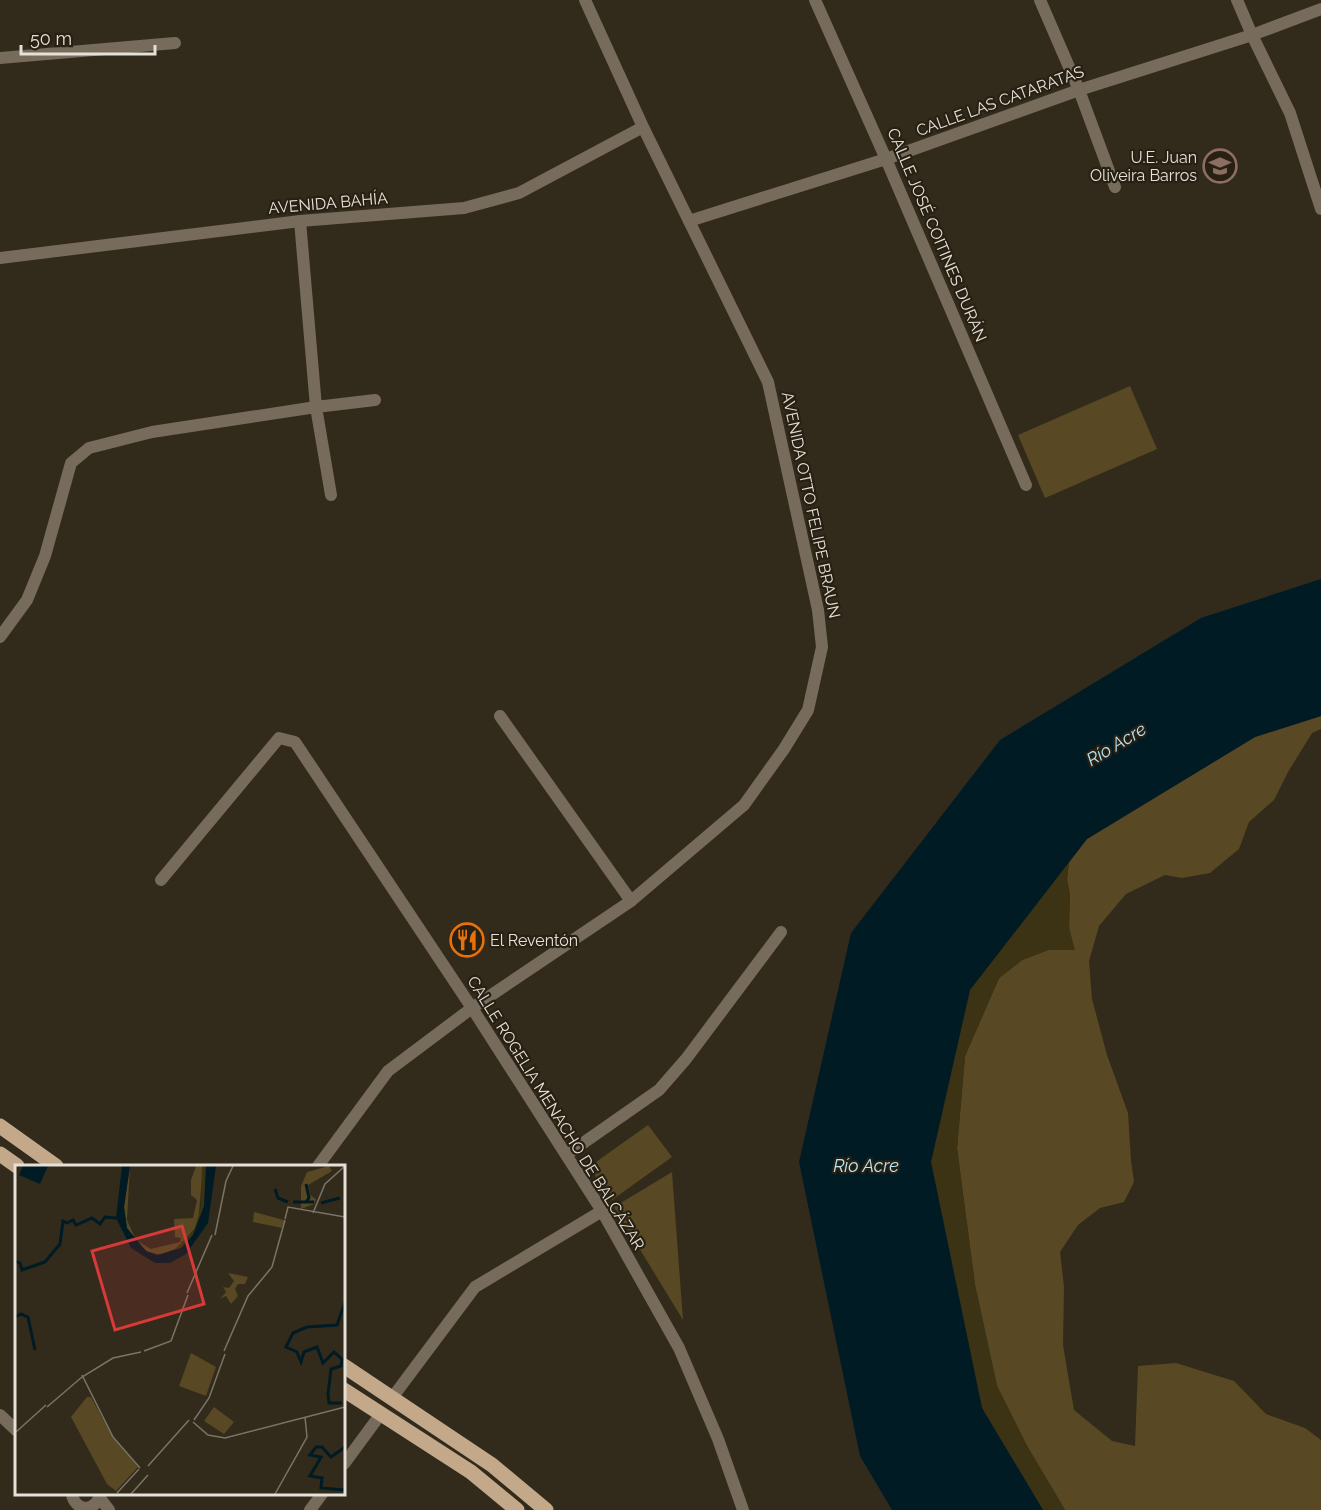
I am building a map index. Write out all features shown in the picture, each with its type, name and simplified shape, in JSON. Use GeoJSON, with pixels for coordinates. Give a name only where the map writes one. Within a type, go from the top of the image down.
{"type":"FeatureCollection","features":[{"type":"Feature","properties":{"kind":"main road"},"geometry":{"type":"LineString","coordinates":[[0,1126],[53,1165]]}},
{"type":"Feature","properties":{"kind":"main road"},"geometry":{"type":"LineString","coordinates":[[0,1154],[15,1165]]}},
{"type":"Feature","properties":{"kind":"main road"},"geometry":{"type":"LineString","coordinates":[[345,1367],[492,1465],[546,1510]]}},
{"type":"Feature","properties":{"kind":"main road"},"geometry":{"type":"LineString","coordinates":[[345,1391],[471,1472],[517,1510]]}},
{"type":"Feature","properties":{"kind":"street","name":"AVENIDA OTTO FELIPE BRAUN"},"geometry":{"type":"LineString","coordinates":[[319,1165],[388,1071],[472,1008],[631,901],[744,805],[784,749],[808,710],[822,647],[818,610],[768,382],[643,127],[585,0]]}},
{"type":"Feature","properties":{"kind":"street","name":"CALLE JOSÉ COITINES DURÁN"},"geometry":{"type":"LineString","coordinates":[[815,0],[1026,485]]}},
{"type":"Feature","properties":{"kind":"street"},"geometry":{"type":"LineString","coordinates":[[1040,0],[1079,90],[1114,187]]}},
{"type":"Feature","properties":{"kind":"street"},"geometry":{"type":"LineString","coordinates":[[1237,0],[1290,113],[1321,209]]}},
{"type":"Feature","properties":{"kind":"street","name":"CALLE LAS CATARATAS"},"geometry":{"type":"LineString","coordinates":[[689,221],[886,159],[1079,90],[1252,35],[1321,9]]}},
{"type":"Feature","properties":{"kind":"street"},"geometry":{"type":"LineString","coordinates":[[0,58],[176,43]]}},
{"type":"Feature","properties":{"kind":"street","name":"AVENIDA BAHÍA"},"geometry":{"type":"LineString","coordinates":[[0,258],[300,221],[464,208],[519,193],[643,127]]}},
{"type":"Feature","properties":{"kind":"street"},"geometry":{"type":"LineString","coordinates":[[300,221],[316,407],[331,495]]}},
{"type":"Feature","properties":{"kind":"street"},"geometry":{"type":"LineString","coordinates":[[0,637],[27,600],[45,556],[70,463],[90,448],[152,432],[375,400]]}},
{"type":"Feature","properties":{"kind":"street"},"geometry":{"type":"LineString","coordinates":[[500,716],[631,901]]}},
{"type":"Feature","properties":{"kind":"street","name":"CALLE ROGELIA MENACHO DE BALCÁZAR"},"geometry":{"type":"LineString","coordinates":[[161,880],[279,738],[295,742],[472,1008],[602,1211],[680,1348],[718,1439],[743,1510]]}},
{"type":"Feature","properties":{"kind":"street"},"geometry":{"type":"LineString","coordinates":[[566,1155],[659,1090],[686,1059],[781,932]]}},
{"type":"Feature","properties":{"kind":"street"},"geometry":{"type":"LineString","coordinates":[[392,1398],[475,1287],[602,1211]]}},
{"type":"Feature","properties":{"kind":"street"},"geometry":{"type":"LineString","coordinates":[[345,1463],[380,1414]]}},
{"type":"Feature","properties":{"kind":"street"},"geometry":{"type":"LineString","coordinates":[[0,1415],[15,1429]]}},
{"type":"Feature","properties":{"kind":"street"},"geometry":{"type":"LineString","coordinates":[[72,1495],[75,1502],[84,1509],[95,1504],[99,1495]]}},
{"type":"Feature","properties":{"kind":"street"},"geometry":{"type":"LineString","coordinates":[[99,1495],[109,1510]]}},
{"type":"Feature","properties":{"kind":"street"},"geometry":{"type":"LineString","coordinates":[[310,1510],[321,1495]]}},
{"type":"Feature","properties":{"kind":"shaded area"},"geometry":{"type":"Polygon","coordinates":[[[1130,386],[1157,449],[1045,498],[1018,435],[1130,386]]]}},
{"type":"Feature","properties":{"kind":"shaded area"},"geometry":{"type":"Polygon","coordinates":[[[1321,716],[1321,729],[1312,733],[1274,800],[1249,822],[1239,849],[1210,873],[1182,878],[1165,875],[1126,894],[1099,926],[1089,961],[1092,999],[1107,1055],[1128,1113],[1134,1182],[1124,1202],[1100,1208],[1078,1225],[1060,1252],[1064,1287],[1063,1345],[1074,1410],[1112,1441],[1135,1446],[1138,1366],[1176,1363],[1234,1381],[1266,1414],[1305,1428],[1321,1440],[1321,1510],[1065,1510],[1027,1446],[997,1386],[975,1285],[957,1148],[965,1056],[999,978],[1022,960],[1048,950],[1074,950],[1069,928],[1070,895],[1067,879],[1069,862],[1087,839],[1255,737],[1321,716]]]}},
{"type":"Feature","properties":{"kind":"shaded area"},"geometry":{"type":"Polygon","coordinates":[[[648,1125],[672,1157],[612,1200],[589,1167],[648,1125]]]}},
{"type":"Feature","properties":{"kind":"shaded area"},"geometry":{"type":"Polygon","coordinates":[[[672,1172],[683,1320],[614,1207],[672,1172]]]}},
{"type":"Feature","properties":{"kind":"sand"},"geometry":{"type":"Polygon","coordinates":[[[1069,862],[1067,879],[1070,895],[1069,928],[1075,950],[1048,950],[1022,960],[999,978],[965,1056],[957,1148],[975,1285],[997,1386],[1027,1446],[1065,1510],[1043,1510],[982,1408],[931,1162],[970,989],[1069,862]]]}},
{"type":"Feature","properties":{"kind":"water","name":"Río Acre"},"geometry":{"type":"Polygon","coordinates":[[[1321,579],[1321,716],[1255,737],[1087,839],[970,990],[931,1162],[982,1408],[1043,1510],[892,1510],[860,1456],[799,1162],[851,933],[1000,740],[1201,618],[1321,579]]]}},
{"type":"Feature","properties":{"kind":"place","name":"U.E. Juan Oliveira Barros"},"geometry":{"type":"Point","coordinates":[1220,166]}},
{"type":"Feature","properties":{"kind":"place","name":"El Reventón"},"geometry":{"type":"Point","coordinates":[467,940]}}]}
